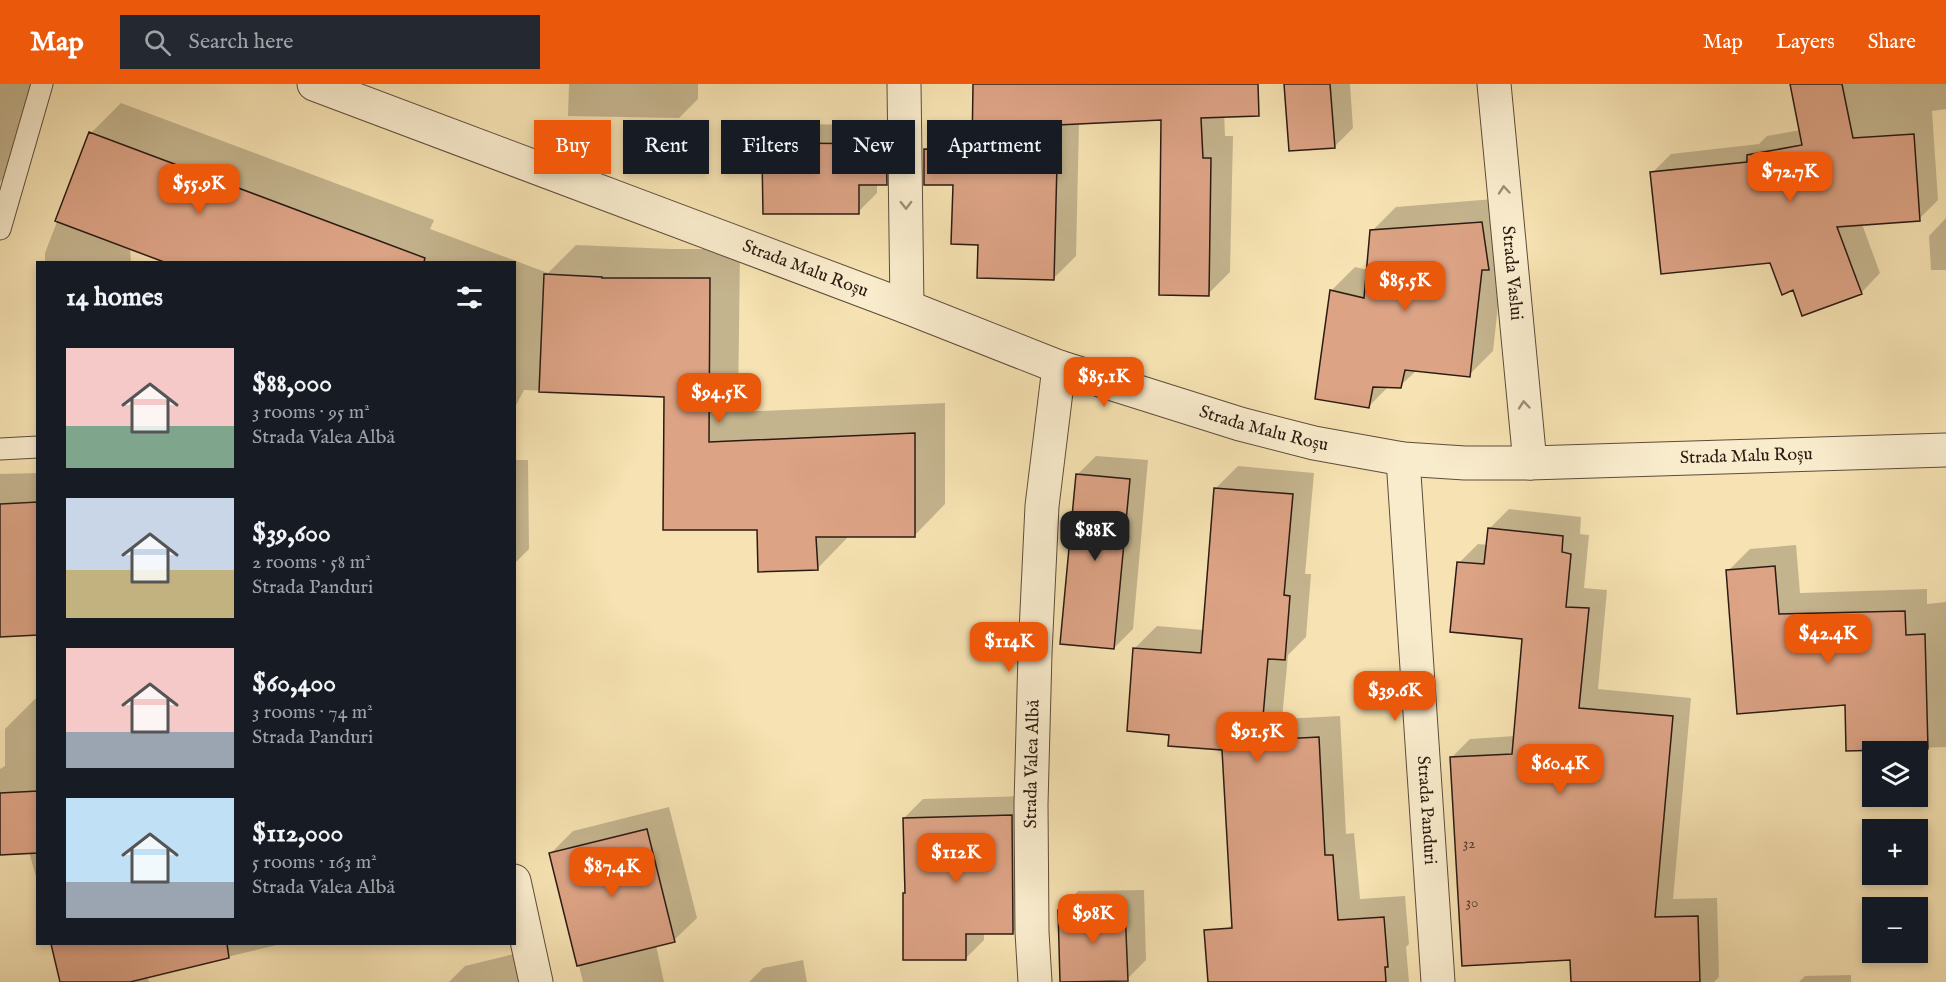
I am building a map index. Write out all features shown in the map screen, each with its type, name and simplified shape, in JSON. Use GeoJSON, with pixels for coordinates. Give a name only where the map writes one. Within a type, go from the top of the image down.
{"type":"FeatureCollection","features":[{"type":"Feature","properties":{"kind":"street","name":"Strada Malu Roșu"},"geometry":{"type":"LineString","coordinates":[[314,84],[907,307],[1059,367],[1240,424],[1314,443],[1403,459],[1465,463],[1946,450]]}},
{"type":"Feature","properties":{"kind":"street"},"geometry":{"type":"LineString","coordinates":[[904,84],[907,307]]}},
{"type":"Feature","properties":{"kind":"street","name":"Strada Vaslui"},"geometry":{"type":"LineString","coordinates":[[1494,84],[1530,463]]}},
{"type":"Feature","properties":{"kind":"street","name":"Strada Valea Albă"},"geometry":{"type":"LineString","coordinates":[[1035,982],[1032,932],[1031,804],[1035,653],[1042,506],[1059,367]]}},
{"type":"Feature","properties":{"kind":"street","name":"Strada Panduri"},"geometry":{"type":"LineString","coordinates":[[1403,459],[1438,982]]}},
{"type":"Feature","properties":{"kind":"street"},"geometry":{"type":"LineString","coordinates":[[516,890],[536,982]]}},
{"type":"Feature","properties":{"kind":"lane"},"geometry":{"type":"LineString","coordinates":[[0,229],[42,84]]}},
{"type":"Feature","properties":{"kind":"lane"},"geometry":{"type":"LineString","coordinates":[[0,449],[36,447]]}},
{"type":"Feature","properties":{"kind":"building"},"geometry":{"type":"Polygon","coordinates":[[[973,84],[1258,84],[1259,116],[1201,118],[1203,158],[1211,158],[1209,296],[1159,295],[1161,120],[1062,125],[1062,120],[972,120],[973,84]]]}},
{"type":"Feature","properties":{"kind":"building"},"geometry":{"type":"Polygon","coordinates":[[[1284,84],[1330,84],[1335,148],[1289,151],[1284,84]]]}},
{"type":"Feature","properties":{"kind":"building"},"geometry":{"type":"Polygon","coordinates":[[[1790,84],[1842,84],[1853,138],[1914,134],[1920,221],[1837,227],[1862,294],[1802,316],[1793,290],[1782,295],[1770,263],[1661,274],[1650,172],[1747,162],[1747,155],[1802,145],[1790,84]]]}},
{"type":"Feature","properties":{"kind":"building"},"geometry":{"type":"Polygon","coordinates":[[[89,132],[425,258],[424,261],[161,261],[55,221],[89,132]]]}},
{"type":"Feature","properties":{"kind":"building"},"geometry":{"type":"Polygon","coordinates":[[[820,143],[832,143],[832,174],[887,174],[887,185],[859,185],[859,214],[763,214],[762,174],[820,174],[820,143]]]}},
{"type":"Feature","properties":{"kind":"building"},"geometry":{"type":"Polygon","coordinates":[[[924,149],[927,149],[927,174],[1057,174],[1054,280],[977,278],[978,245],[951,244],[953,185],[924,185],[924,149]]]}},
{"type":"Feature","properties":{"kind":"building"},"geometry":{"type":"Polygon","coordinates":[[[1482,222],[1489,270],[1482,270],[1470,377],[1405,370],[1401,388],[1373,387],[1369,408],[1315,399],[1330,290],[1364,298],[1370,230],[1482,222]]]}},
{"type":"Feature","properties":{"kind":"building"},"geometry":{"type":"Polygon","coordinates":[[[544,274],[602,278],[710,278],[709,442],[915,433],[915,537],[816,537],[818,570],[758,572],[757,530],[663,530],[664,397],[539,392],[544,274]]]}},
{"type":"Feature","properties":{"kind":"building"},"geometry":{"type":"Polygon","coordinates":[[[1076,474],[1130,479],[1114,649],[1060,644],[1076,474]]]}},
{"type":"Feature","properties":{"kind":"building"},"geometry":{"type":"Polygon","coordinates":[[[1214,488],[1293,494],[1284,595],[1290,596],[1285,660],[1268,659],[1261,740],[1319,737],[1325,855],[1333,855],[1338,920],[1384,917],[1388,967],[1385,967],[1386,982],[1208,982],[1204,930],[1232,928],[1222,750],[1168,746],[1169,735],[1127,731],[1133,648],[1201,653],[1214,488]]]}},
{"type":"Feature","properties":{"kind":"building"},"geometry":{"type":"Polygon","coordinates":[[[36,502],[36,635],[0,637],[0,504],[36,502]]]}},
{"type":"Feature","properties":{"kind":"building"},"geometry":{"type":"Polygon","coordinates":[[[1488,528],[1563,536],[1562,552],[1571,554],[1566,607],[1589,608],[1579,708],[1673,716],[1655,917],[1698,916],[1700,982],[1571,982],[1570,960],[1462,966],[1450,757],[1512,754],[1522,639],[1450,632],[1457,562],[1484,564],[1488,528]]]}},
{"type":"Feature","properties":{"kind":"building"},"geometry":{"type":"Polygon","coordinates":[[[1775,566],[1779,614],[1905,611],[1906,635],[1925,634],[1928,741],[1862,741],[1862,751],[1846,751],[1845,705],[1737,714],[1726,570],[1775,566]]]}},
{"type":"Feature","properties":{"kind":"building"},"geometry":{"type":"Polygon","coordinates":[[[36,791],[36,853],[0,855],[0,793],[36,791]]]}},
{"type":"Feature","properties":{"kind":"building"},"geometry":{"type":"Polygon","coordinates":[[[1012,815],[1013,934],[966,934],[966,960],[903,960],[903,893],[905,893],[903,818],[1012,815]]]}},
{"type":"Feature","properties":{"kind":"building"},"geometry":{"type":"Polygon","coordinates":[[[647,829],[675,942],[577,966],[549,853],[647,829]]]}},
{"type":"Feature","properties":{"kind":"building"},"geometry":{"type":"Polygon","coordinates":[[[1125,908],[1128,981],[1060,982],[1058,910],[1125,908]]]}},
{"type":"Feature","properties":{"kind":"building"},"geometry":{"type":"Polygon","coordinates":[[[51,945],[227,945],[229,958],[130,982],[60,982],[51,945]]]}}]}
